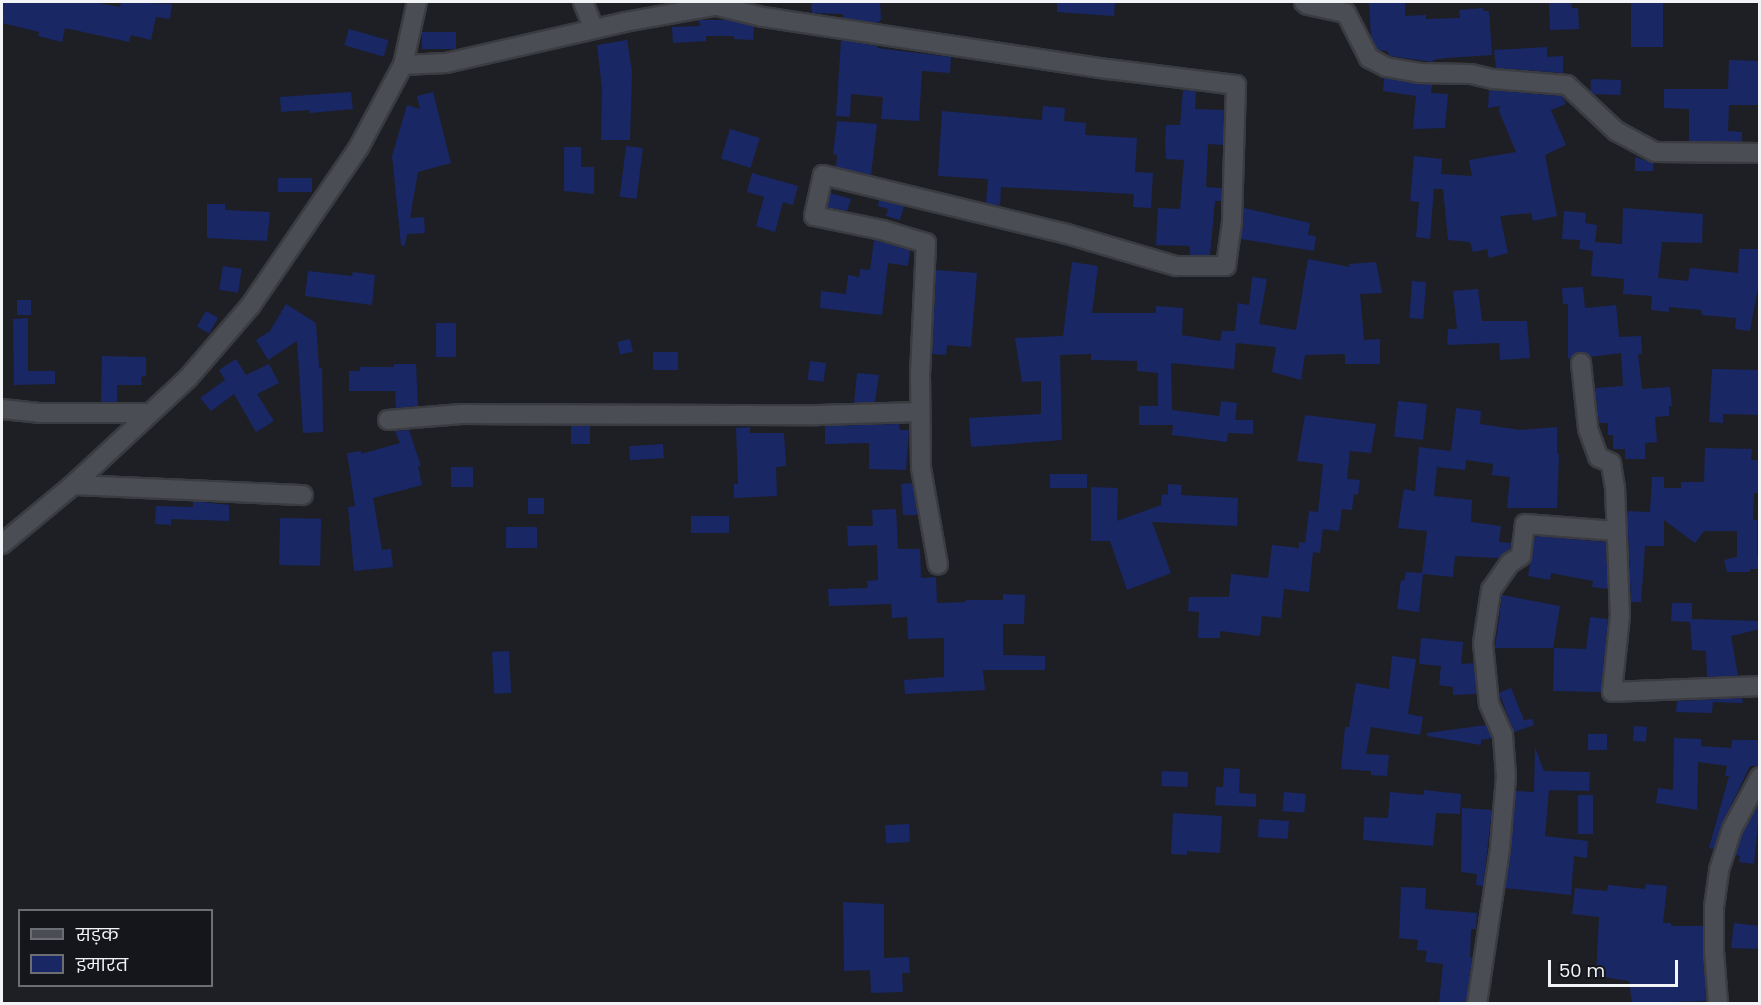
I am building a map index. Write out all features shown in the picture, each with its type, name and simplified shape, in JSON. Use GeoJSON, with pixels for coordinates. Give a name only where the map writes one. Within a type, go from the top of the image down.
{"type":"FeatureCollection","features":[{"type":"Feature","properties":{"kind":"street"},"geometry":{"type":"LineString","coordinates":[[2,544],[73,485],[188,378],[251,305],[358,147],[403,65],[417,2]]}},
{"type":"Feature","properties":{"kind":"street"},"geometry":{"type":"LineString","coordinates":[[583,2],[594,28]]}},
{"type":"Feature","properties":{"kind":"street"},"geometry":{"type":"LineString","coordinates":[[1304,2],[1308,5],[1346,13],[1369,58],[1386,67],[1567,85],[1616,131],[1655,152],[1760,153]]}},
{"type":"Feature","properties":{"kind":"street"},"geometry":{"type":"LineString","coordinates":[[403,65],[446,63],[594,28],[728,4],[764,17],[1236,86],[1232,222],[1226,266],[1176,266],[1067,234],[823,175],[814,216],[882,230],[926,243],[920,412],[921,468],[938,565]]}},
{"type":"Feature","properties":{"kind":"street"},"geometry":{"type":"LineString","coordinates":[[1581,363],[1588,429],[1598,457],[1611,463],[1615,487],[1620,615],[1612,692],[1760,686]]}},
{"type":"Feature","properties":{"kind":"street"},"geometry":{"type":"LineString","coordinates":[[2,409],[39,413],[150,413]]}},
{"type":"Feature","properties":{"kind":"street"},"geometry":{"type":"LineString","coordinates":[[388,420],[462,414],[818,415],[920,412]]}},
{"type":"Feature","properties":{"kind":"street"},"geometry":{"type":"LineString","coordinates":[[73,485],[303,495]]}},
{"type":"Feature","properties":{"kind":"street"},"geometry":{"type":"LineString","coordinates":[[1478,1004],[1500,848],[1506,777],[1503,735],[1490,704],[1483,644],[1491,590],[1510,563],[1521,556],[1525,524],[1616,531]]}},
{"type":"Feature","properties":{"kind":"street"},"geometry":{"type":"LineString","coordinates":[[1718,1004],[1714,951],[1714,907],[1719,870],[1732,829],[1760,777]]}},
{"type":"Feature","properties":{"kind":"building"},"geometry":{"type":"Polygon","coordinates":[[[2,2],[93,2],[120,7],[121,2],[172,4],[170,19],[156,17],[151,40],[131,35],[129,42],[65,28],[62,42],[38,36],[39,32],[2,23],[2,2]]]}},
{"type":"Feature","properties":{"kind":"building"},"geometry":{"type":"Polygon","coordinates":[[[811,2],[880,2],[881,19],[878,23],[843,18],[843,14],[812,13],[811,2]]]}},
{"type":"Feature","properties":{"kind":"building"},"geometry":{"type":"Polygon","coordinates":[[[1057,2],[1115,2],[1114,16],[1057,12],[1057,2]]]}},
{"type":"Feature","properties":{"kind":"building"},"geometry":{"type":"Polygon","coordinates":[[[1369,2],[1405,2],[1405,16],[1426,15],[1426,19],[1460,18],[1459,10],[1483,8],[1483,11],[1489,11],[1492,55],[1446,58],[1433,60],[1433,62],[1390,56],[1387,51],[1377,50],[1371,38],[1369,2]]]}},
{"type":"Feature","properties":{"kind":"building"},"geometry":{"type":"Polygon","coordinates":[[[1549,2],[1571,2],[1572,8],[1578,8],[1579,29],[1550,30],[1549,2]]]}},
{"type":"Feature","properties":{"kind":"building"},"geometry":{"type":"Polygon","coordinates":[[[1631,2],[1663,2],[1663,47],[1631,47],[1631,2]]]}},
{"type":"Feature","properties":{"kind":"building"},"geometry":{"type":"Polygon","coordinates":[[[698,20],[728,20],[754,26],[753,40],[734,39],[734,36],[706,36],[706,41],[673,43],[672,27],[701,26],[698,20]]]}},
{"type":"Feature","properties":{"kind":"building"},"geometry":{"type":"Polygon","coordinates":[[[349,29],[388,40],[384,57],[344,45],[349,29]]]}},
{"type":"Feature","properties":{"kind":"building"},"geometry":{"type":"Polygon","coordinates":[[[422,32],[456,32],[456,49],[422,49],[422,32]]]}},
{"type":"Feature","properties":{"kind":"building"},"geometry":{"type":"Polygon","coordinates":[[[627,40],[632,72],[630,140],[601,140],[602,89],[597,45],[627,40]]]}},
{"type":"Feature","properties":{"kind":"building"},"geometry":{"type":"Polygon","coordinates":[[[841,40],[877,46],[877,48],[951,57],[950,73],[922,71],[919,121],[881,119],[883,97],[851,94],[850,117],[836,116],[841,40]]]}},
{"type":"Feature","properties":{"kind":"building"},"geometry":{"type":"Polygon","coordinates":[[[1547,47],[1547,57],[1563,56],[1563,73],[1496,68],[1494,50],[1547,47]]]}},
{"type":"Feature","properties":{"kind":"building"},"geometry":{"type":"Polygon","coordinates":[[[1729,60],[1760,61],[1758,105],[1729,105],[1728,131],[1742,132],[1742,142],[1689,141],[1689,109],[1664,108],[1664,89],[1728,89],[1729,60]]]}},
{"type":"Feature","properties":{"kind":"building"},"geometry":{"type":"Polygon","coordinates":[[[1384,78],[1432,84],[1431,93],[1448,94],[1445,128],[1413,129],[1416,96],[1383,91],[1384,78]]]}},
{"type":"Feature","properties":{"kind":"building"},"geometry":{"type":"Polygon","coordinates":[[[1591,79],[1621,80],[1620,95],[1590,94],[1591,79]]]}},
{"type":"Feature","properties":{"kind":"building"},"geometry":{"type":"Polygon","coordinates":[[[1183,90],[1196,91],[1195,109],[1224,110],[1223,145],[1208,144],[1206,187],[1222,188],[1221,201],[1215,201],[1210,255],[1190,255],[1190,246],[1156,245],[1158,208],[1180,209],[1184,160],[1166,159],[1165,141],[1166,125],[1180,125],[1183,90]]]}},
{"type":"Feature","properties":{"kind":"building"},"geometry":{"type":"Polygon","coordinates":[[[1489,90],[1562,96],[1566,104],[1551,110],[1566,145],[1545,155],[1557,216],[1533,221],[1531,213],[1500,216],[1508,253],[1489,258],[1487,249],[1473,252],[1470,242],[1448,240],[1443,189],[1434,189],[1430,239],[1416,237],[1419,202],[1410,201],[1414,156],[1442,159],[1441,174],[1472,176],[1469,160],[1516,152],[1499,111],[1500,106],[1488,108],[1489,90]]]}},
{"type":"Feature","properties":{"kind":"building"},"geometry":{"type":"Polygon","coordinates":[[[351,92],[353,109],[310,113],[309,110],[281,112],[280,97],[351,92]]]}},
{"type":"Feature","properties":{"kind":"building"},"geometry":{"type":"Polygon","coordinates":[[[433,92],[451,163],[418,172],[410,218],[424,217],[425,233],[407,234],[405,246],[401,245],[392,156],[407,105],[420,109],[417,96],[433,92]]]}},
{"type":"Feature","properties":{"kind":"building"},"geometry":{"type":"Polygon","coordinates":[[[1043,106],[1065,108],[1064,121],[1086,123],[1085,135],[1137,138],[1135,172],[1153,173],[1151,208],[1133,207],[1134,194],[1001,187],[1000,206],[986,203],[988,179],[938,176],[942,111],[1042,120],[1043,106]]]}},
{"type":"Feature","properties":{"kind":"building"},"geometry":{"type":"Polygon","coordinates":[[[837,121],[877,124],[871,175],[836,167],[837,155],[833,154],[837,121]]]}},
{"type":"Feature","properties":{"kind":"building"},"geometry":{"type":"Polygon","coordinates":[[[730,129],[760,138],[751,168],[721,159],[730,129]]]}},
{"type":"Feature","properties":{"kind":"building"},"geometry":{"type":"Polygon","coordinates":[[[626,146],[643,148],[637,199],[620,197],[626,146]]]}},
{"type":"Feature","properties":{"kind":"building"},"geometry":{"type":"Polygon","coordinates":[[[564,147],[581,147],[581,167],[594,167],[594,194],[564,191],[564,147]]]}},
{"type":"Feature","properties":{"kind":"building"},"geometry":{"type":"Polygon","coordinates":[[[1635,157],[1653,163],[1653,171],[1635,171],[1635,157]]]}},
{"type":"Feature","properties":{"kind":"building"},"geometry":{"type":"Polygon","coordinates":[[[752,173],[798,186],[793,205],[783,202],[775,232],[756,226],[764,197],[747,192],[752,173]]]}},
{"type":"Feature","properties":{"kind":"building"},"geometry":{"type":"Polygon","coordinates":[[[278,178],[312,178],[312,192],[278,192],[278,178]]]}},
{"type":"Feature","properties":{"kind":"building"},"geometry":{"type":"Polygon","coordinates":[[[830,193],[851,199],[847,211],[827,207],[830,193]]]}},
{"type":"Feature","properties":{"kind":"building"},"geometry":{"type":"Polygon","coordinates":[[[879,200],[904,206],[900,220],[886,216],[888,209],[878,206],[879,200]]]}},
{"type":"Feature","properties":{"kind":"building"},"geometry":{"type":"Polygon","coordinates":[[[207,204],[225,204],[225,210],[270,212],[267,241],[207,238],[207,204]]]}},
{"type":"Feature","properties":{"kind":"building"},"geometry":{"type":"Polygon","coordinates":[[[1244,208],[1310,223],[1308,235],[1316,236],[1314,251],[1241,239],[1244,208]]]}},
{"type":"Feature","properties":{"kind":"building"},"geometry":{"type":"Polygon","coordinates":[[[1623,208],[1703,214],[1702,243],[1662,242],[1658,278],[1688,281],[1690,268],[1738,273],[1739,249],[1760,249],[1760,276],[1750,331],[1735,329],[1736,318],[1702,315],[1701,310],[1669,307],[1669,312],[1651,310],[1652,296],[1623,294],[1624,279],[1591,276],[1593,251],[1579,249],[1580,240],[1562,239],[1564,211],[1586,213],[1585,223],[1597,225],[1595,242],[1622,244],[1623,208]]]}},
{"type":"Feature","properties":{"kind":"building"},"geometry":{"type":"Polygon","coordinates":[[[874,240],[910,250],[908,266],[888,263],[882,315],[820,308],[821,291],[846,294],[848,275],[859,277],[860,269],[870,270],[874,240]]]}},
{"type":"Feature","properties":{"kind":"building"},"geometry":{"type":"Polygon","coordinates":[[[1308,259],[1350,267],[1349,264],[1376,262],[1382,293],[1360,294],[1364,340],[1380,339],[1380,364],[1345,364],[1345,354],[1305,355],[1301,380],[1272,372],[1276,347],[1236,343],[1234,369],[1171,363],[1172,410],[1219,416],[1221,401],[1237,403],[1235,420],[1253,420],[1253,434],[1228,433],[1227,442],[1172,435],[1173,425],[1139,425],[1139,406],[1158,406],[1158,373],[1137,371],[1137,361],[1091,360],[1091,354],[1060,355],[1062,440],[971,447],[969,418],[1041,414],[1041,381],[1022,382],[1015,338],[1063,336],[1072,262],[1098,266],[1092,313],[1156,313],[1156,306],[1183,308],[1182,335],[1220,341],[1222,331],[1235,331],[1238,303],[1249,305],[1252,277],[1267,279],[1259,324],[1296,330],[1308,259]]]}},
{"type":"Feature","properties":{"kind":"building"},"geometry":{"type":"Polygon","coordinates":[[[223,266],[242,269],[238,293],[219,290],[223,266]]]}},
{"type":"Feature","properties":{"kind":"building"},"geometry":{"type":"Polygon","coordinates":[[[936,270],[977,273],[971,347],[947,345],[946,355],[932,354],[936,270]]]}},
{"type":"Feature","properties":{"kind":"building"},"geometry":{"type":"Polygon","coordinates":[[[308,271],[352,276],[353,272],[375,275],[372,305],[305,296],[308,271]]]}},
{"type":"Feature","properties":{"kind":"building"},"geometry":{"type":"Polygon","coordinates":[[[1412,281],[1426,282],[1423,319],[1409,318],[1412,281]]]}},
{"type":"Feature","properties":{"kind":"building"},"geometry":{"type":"Polygon","coordinates":[[[1583,287],[1585,308],[1616,305],[1619,337],[1641,336],[1642,354],[1638,354],[1642,389],[1670,387],[1672,406],[1669,406],[1669,416],[1655,417],[1657,442],[1645,443],[1645,459],[1625,459],[1625,449],[1613,449],[1613,435],[1608,435],[1608,423],[1599,423],[1595,388],[1623,386],[1621,353],[1590,357],[1579,352],[1568,359],[1568,304],[1563,304],[1562,288],[1583,287]]]}},
{"type":"Feature","properties":{"kind":"building"},"geometry":{"type":"Polygon","coordinates":[[[1478,289],[1482,321],[1527,321],[1530,358],[1500,360],[1499,343],[1447,345],[1448,329],[1457,329],[1453,291],[1478,289]]]}},
{"type":"Feature","properties":{"kind":"building"},"geometry":{"type":"Polygon","coordinates":[[[17,300],[31,300],[31,315],[17,315],[17,300]]]}},
{"type":"Feature","properties":{"kind":"building"},"geometry":{"type":"Polygon","coordinates":[[[286,304],[316,323],[319,368],[322,368],[323,432],[303,433],[297,341],[268,360],[256,340],[270,331],[286,304]]]}},
{"type":"Feature","properties":{"kind":"building"},"geometry":{"type":"Polygon","coordinates":[[[206,311],[218,318],[209,334],[197,327],[206,311]]]}},
{"type":"Feature","properties":{"kind":"building"},"geometry":{"type":"Polygon","coordinates":[[[28,318],[28,371],[55,371],[55,384],[14,385],[13,319],[28,318]]]}},
{"type":"Feature","properties":{"kind":"building"},"geometry":{"type":"Polygon","coordinates":[[[436,323],[456,323],[456,357],[436,357],[436,323]]]}},
{"type":"Feature","properties":{"kind":"building"},"geometry":{"type":"Polygon","coordinates":[[[630,339],[633,352],[620,355],[617,342],[630,339]]]}},
{"type":"Feature","properties":{"kind":"building"},"geometry":{"type":"Polygon","coordinates":[[[653,352],[678,352],[678,370],[653,370],[653,352]]]}},
{"type":"Feature","properties":{"kind":"building"},"geometry":{"type":"Polygon","coordinates":[[[102,356],[146,357],[146,376],[141,377],[142,385],[117,385],[117,402],[101,402],[102,356]]]}},
{"type":"Feature","properties":{"kind":"building"},"geometry":{"type":"Polygon","coordinates":[[[236,359],[246,375],[269,364],[279,383],[257,394],[274,421],[256,432],[234,394],[211,411],[200,398],[225,380],[219,370],[236,359]]]}},
{"type":"Feature","properties":{"kind":"building"},"geometry":{"type":"Polygon","coordinates":[[[810,361],[826,363],[824,382],[808,380],[810,361]]]}},
{"type":"Feature","properties":{"kind":"building"},"geometry":{"type":"Polygon","coordinates":[[[394,364],[416,364],[418,406],[396,408],[395,391],[349,391],[349,371],[360,371],[360,367],[394,367],[394,364]]]}},
{"type":"Feature","properties":{"kind":"building"},"geometry":{"type":"Polygon","coordinates":[[[1712,369],[1760,370],[1760,415],[1723,414],[1723,423],[1709,422],[1712,369]]]}},
{"type":"Feature","properties":{"kind":"building"},"geometry":{"type":"Polygon","coordinates":[[[857,373],[879,375],[875,402],[854,403],[857,373]]]}},
{"type":"Feature","properties":{"kind":"building"},"geometry":{"type":"Polygon","coordinates":[[[1398,401],[1427,404],[1423,440],[1394,437],[1398,401]]]}},
{"type":"Feature","properties":{"kind":"building"},"geometry":{"type":"Polygon","coordinates":[[[1456,408],[1481,411],[1480,424],[1520,430],[1557,427],[1557,454],[1559,454],[1557,508],[1507,508],[1510,477],[1492,475],[1493,464],[1466,460],[1465,470],[1437,467],[1434,496],[1472,500],[1471,522],[1501,526],[1499,542],[1511,543],[1510,549],[1499,558],[1455,556],[1453,577],[1423,574],[1419,612],[1397,609],[1401,580],[1404,581],[1406,572],[1422,573],[1427,531],[1398,528],[1404,489],[1415,491],[1419,447],[1451,451],[1456,408]]]}},
{"type":"Feature","properties":{"kind":"building"},"geometry":{"type":"Polygon","coordinates":[[[1305,415],[1376,424],[1371,453],[1350,451],[1347,479],[1360,480],[1358,495],[1354,494],[1352,510],[1342,509],[1339,531],[1323,529],[1320,553],[1313,552],[1309,592],[1284,589],[1281,618],[1262,616],[1260,636],[1220,631],[1220,638],[1198,638],[1199,612],[1188,611],[1189,597],[1229,597],[1231,574],[1268,578],[1272,545],[1299,548],[1299,542],[1305,543],[1309,511],[1318,512],[1323,464],[1297,461],[1305,415]]]}},
{"type":"Feature","properties":{"kind":"building"},"geometry":{"type":"Polygon","coordinates":[[[899,424],[900,430],[909,430],[906,470],[869,469],[869,443],[825,444],[825,426],[899,424]]]}},
{"type":"Feature","properties":{"kind":"building"},"geometry":{"type":"Polygon","coordinates":[[[571,426],[590,426],[590,444],[571,444],[571,426]]]}},
{"type":"Feature","properties":{"kind":"building"},"geometry":{"type":"Polygon","coordinates":[[[750,427],[750,433],[784,433],[786,466],[776,467],[777,496],[734,498],[734,484],[738,484],[736,428],[750,427]]]}},
{"type":"Feature","properties":{"kind":"building"},"geometry":{"type":"Polygon","coordinates":[[[409,430],[421,466],[418,466],[422,485],[373,498],[382,550],[391,549],[393,567],[354,571],[348,507],[355,506],[347,453],[361,451],[361,454],[400,443],[395,431],[409,430]]]}},
{"type":"Feature","properties":{"kind":"building"},"geometry":{"type":"Polygon","coordinates":[[[663,444],[664,458],[630,460],[629,446],[663,444]]]}},
{"type":"Feature","properties":{"kind":"building"},"geometry":{"type":"Polygon","coordinates":[[[1705,448],[1752,449],[1751,460],[1760,460],[1760,493],[1754,493],[1753,520],[1757,520],[1757,555],[1760,555],[1760,569],[1750,569],[1750,572],[1727,572],[1724,560],[1737,557],[1737,531],[1704,531],[1695,543],[1664,520],[1664,546],[1645,546],[1641,602],[1631,602],[1627,511],[1650,512],[1652,477],[1664,477],[1664,488],[1681,488],[1681,482],[1704,482],[1705,448]]]}},
{"type":"Feature","properties":{"kind":"building"},"geometry":{"type":"Polygon","coordinates":[[[451,467],[473,467],[473,487],[451,487],[451,467]]]}},
{"type":"Feature","properties":{"kind":"building"},"geometry":{"type":"Polygon","coordinates":[[[1050,474],[1087,474],[1087,488],[1050,488],[1050,474]]]}},
{"type":"Feature","properties":{"kind":"building"},"geometry":{"type":"Polygon","coordinates":[[[912,483],[918,515],[903,515],[901,484],[912,483]]]}},
{"type":"Feature","properties":{"kind":"building"},"geometry":{"type":"Polygon","coordinates":[[[1168,484],[1182,485],[1181,495],[1238,498],[1237,526],[1152,522],[1171,573],[1127,590],[1110,541],[1091,541],[1091,487],[1118,488],[1117,521],[1161,505],[1162,494],[1168,495],[1168,484]]]}},
{"type":"Feature","properties":{"kind":"building"},"geometry":{"type":"Polygon","coordinates":[[[528,498],[544,498],[544,514],[528,514],[528,498]]]}},
{"type":"Feature","properties":{"kind":"building"},"geometry":{"type":"Polygon","coordinates":[[[193,501],[229,505],[229,521],[171,519],[171,525],[155,524],[156,506],[193,507],[193,501]]]}},
{"type":"Feature","properties":{"kind":"building"},"geometry":{"type":"Polygon","coordinates":[[[896,509],[898,549],[920,549],[921,578],[936,577],[937,603],[1003,600],[1003,594],[1025,595],[1024,624],[1003,624],[1003,655],[1045,656],[1045,670],[983,670],[985,690],[905,694],[904,680],[944,677],[944,638],[908,639],[907,617],[892,618],[891,604],[829,606],[828,589],[868,588],[867,581],[878,580],[877,545],[848,546],[847,526],[873,526],[872,510],[896,509]]]}},
{"type":"Feature","properties":{"kind":"building"},"geometry":{"type":"Polygon","coordinates":[[[691,516],[729,516],[729,533],[691,533],[691,516]]]}},
{"type":"Feature","properties":{"kind":"building"},"geometry":{"type":"Polygon","coordinates":[[[280,518],[321,519],[320,566],[279,565],[280,518]]]}},
{"type":"Feature","properties":{"kind":"building"},"geometry":{"type":"Polygon","coordinates":[[[506,527],[537,527],[537,548],[506,548],[506,527]]]}},
{"type":"Feature","properties":{"kind":"building"},"geometry":{"type":"Polygon","coordinates":[[[1535,536],[1606,542],[1608,589],[1592,587],[1593,581],[1551,573],[1550,580],[1528,576],[1535,536]]]}},
{"type":"Feature","properties":{"kind":"building"},"geometry":{"type":"Polygon","coordinates":[[[1502,595],[1560,606],[1553,648],[1495,648],[1502,595]]]}},
{"type":"Feature","properties":{"kind":"building"},"geometry":{"type":"Polygon","coordinates":[[[1672,603],[1692,603],[1692,619],[1760,621],[1760,629],[1731,636],[1738,676],[1707,677],[1706,651],[1692,650],[1690,622],[1671,621],[1672,603]]]}},
{"type":"Feature","properties":{"kind":"building"},"geometry":{"type":"Polygon","coordinates":[[[1590,617],[1608,619],[1601,692],[1553,691],[1554,648],[1586,649],[1590,617]]]}},
{"type":"Feature","properties":{"kind":"building"},"geometry":{"type":"Polygon","coordinates":[[[1421,638],[1463,642],[1461,664],[1474,663],[1477,694],[1453,695],[1453,687],[1439,685],[1441,666],[1419,664],[1421,638]]]}},
{"type":"Feature","properties":{"kind":"building"},"geometry":{"type":"Polygon","coordinates":[[[509,651],[511,693],[494,694],[492,652],[509,651]]]}},
{"type":"Feature","properties":{"kind":"building"},"geometry":{"type":"Polygon","coordinates":[[[1392,656],[1416,659],[1408,714],[1423,717],[1420,735],[1371,727],[1366,754],[1389,755],[1387,776],[1371,775],[1371,771],[1341,769],[1345,727],[1349,727],[1356,683],[1389,689],[1392,656]]]}},
{"type":"Feature","properties":{"kind":"building"},"geometry":{"type":"Polygon","coordinates":[[[1511,688],[1524,720],[1533,719],[1534,725],[1514,732],[1499,693],[1511,688]]]}},
{"type":"Feature","properties":{"kind":"building"},"geometry":{"type":"Polygon","coordinates":[[[1742,698],[1743,703],[1713,702],[1712,713],[1676,712],[1677,701],[1742,698]]]}},
{"type":"Feature","properties":{"kind":"building"},"geometry":{"type":"Polygon","coordinates":[[[1486,725],[1492,738],[1481,740],[1481,745],[1427,736],[1427,733],[1486,725]]]}},
{"type":"Feature","properties":{"kind":"building"},"geometry":{"type":"Polygon","coordinates":[[[1634,726],[1647,727],[1646,742],[1633,741],[1634,726]]]}},
{"type":"Feature","properties":{"kind":"building"},"geometry":{"type":"Polygon","coordinates":[[[1588,734],[1607,734],[1607,750],[1588,750],[1588,734]]]}},
{"type":"Feature","properties":{"kind":"building"},"geometry":{"type":"Polygon","coordinates":[[[1674,738],[1701,739],[1701,746],[1731,748],[1732,740],[1758,740],[1760,766],[1750,766],[1722,824],[1714,849],[1709,848],[1729,776],[1725,776],[1727,766],[1698,762],[1697,810],[1656,803],[1658,788],[1673,790],[1674,738]]]}},
{"type":"Feature","properties":{"kind":"building"},"geometry":{"type":"Polygon","coordinates":[[[1535,747],[1544,771],[1590,772],[1589,791],[1549,790],[1545,836],[1588,841],[1587,858],[1574,856],[1571,895],[1505,888],[1516,791],[1534,792],[1535,747]]]}},
{"type":"Feature","properties":{"kind":"building"},"geometry":{"type":"Polygon","coordinates":[[[1224,768],[1240,769],[1239,793],[1256,794],[1256,807],[1215,805],[1216,787],[1223,787],[1224,768]]]}},
{"type":"Feature","properties":{"kind":"building"},"geometry":{"type":"Polygon","coordinates":[[[1162,771],[1188,772],[1187,787],[1161,786],[1162,771]]]}},
{"type":"Feature","properties":{"kind":"building"},"geometry":{"type":"Polygon","coordinates":[[[1424,790],[1461,794],[1460,814],[1436,813],[1433,846],[1363,840],[1364,817],[1388,818],[1390,792],[1424,795],[1424,790]]]}},
{"type":"Feature","properties":{"kind":"building"},"geometry":{"type":"Polygon","coordinates":[[[1284,792],[1306,794],[1304,813],[1282,811],[1284,792]]]}},
{"type":"Feature","properties":{"kind":"building"},"geometry":{"type":"Polygon","coordinates":[[[1578,795],[1593,795],[1593,834],[1578,834],[1578,795]]]}},
{"type":"Feature","properties":{"kind":"building"},"geometry":{"type":"Polygon","coordinates":[[[1760,802],[1754,864],[1739,862],[1740,856],[1735,855],[1742,833],[1760,802]]]}},
{"type":"Feature","properties":{"kind":"building"},"geometry":{"type":"Polygon","coordinates":[[[1462,808],[1492,810],[1483,886],[1476,885],[1477,874],[1461,872],[1462,808]]]}},
{"type":"Feature","properties":{"kind":"building"},"geometry":{"type":"Polygon","coordinates":[[[1173,813],[1222,816],[1220,853],[1187,851],[1187,855],[1171,854],[1173,813]]]}},
{"type":"Feature","properties":{"kind":"building"},"geometry":{"type":"Polygon","coordinates":[[[1259,819],[1289,821],[1288,839],[1258,837],[1259,819]]]}},
{"type":"Feature","properties":{"kind":"building"},"geometry":{"type":"Polygon","coordinates":[[[909,824],[910,842],[886,843],[885,825],[909,824]]]}},
{"type":"Feature","properties":{"kind":"building"},"geometry":{"type":"Polygon","coordinates":[[[1646,884],[1667,886],[1663,923],[1671,923],[1671,926],[1703,926],[1706,1001],[1632,1003],[1629,981],[1596,976],[1599,917],[1572,914],[1575,888],[1607,891],[1608,885],[1645,889],[1646,884]]]}},
{"type":"Feature","properties":{"kind":"building"},"geometry":{"type":"Polygon","coordinates":[[[1401,887],[1426,888],[1425,909],[1477,913],[1476,929],[1471,929],[1470,957],[1472,958],[1466,1004],[1439,1004],[1443,964],[1425,962],[1427,951],[1417,950],[1418,940],[1399,938],[1401,887]]]}},
{"type":"Feature","properties":{"kind":"building"},"geometry":{"type":"Polygon","coordinates":[[[843,902],[884,904],[884,958],[909,957],[910,973],[902,973],[903,992],[871,993],[870,970],[844,971],[843,902]]]}},
{"type":"Feature","properties":{"kind":"building"},"geometry":{"type":"Polygon","coordinates":[[[1734,923],[1760,926],[1760,949],[1731,948],[1734,923]]]}}]}
